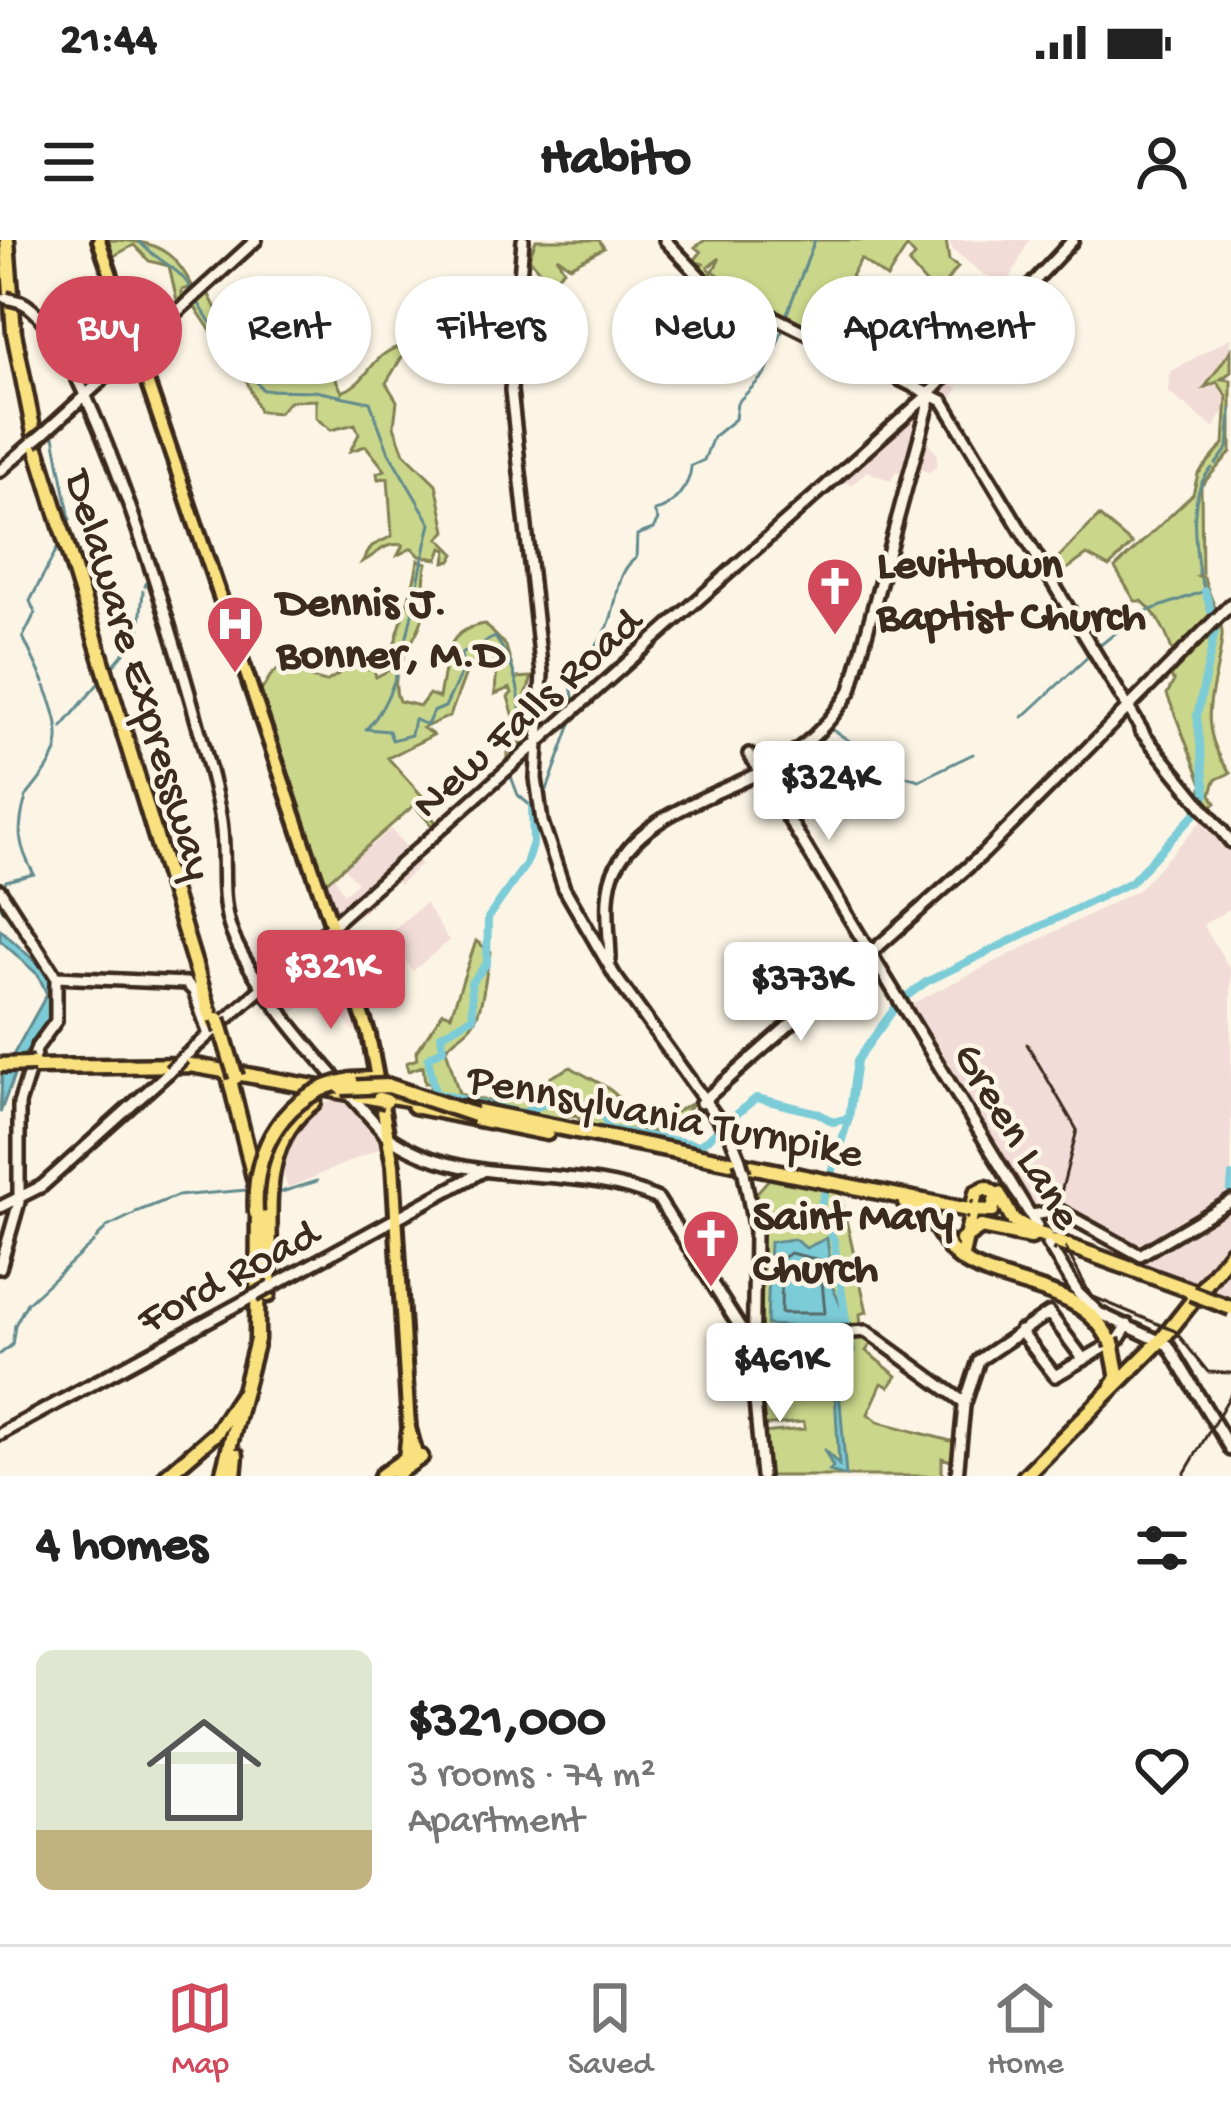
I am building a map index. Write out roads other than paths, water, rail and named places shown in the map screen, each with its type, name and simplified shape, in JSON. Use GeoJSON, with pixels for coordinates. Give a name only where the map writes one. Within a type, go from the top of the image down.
{"type":"FeatureCollection","features":[{"type":"Feature","properties":{"kind":"highway","name":"Delaware Expressway"},"geometry":{"type":"LineString","coordinates":[[10,240],[14,333],[40,459],[263,1190],[266,1311],[256,1384],[227,1476]]}},
{"type":"Feature","properties":{"kind":"highway","name":"Pennsylvania Turnpike"},"geometry":{"type":"LineString","coordinates":[[0,1066],[190,1063],[381,1093],[969,1211]]}},
{"type":"Feature","properties":{"kind":"highway","name":"Delaware Expressway"},"geometry":{"type":"LineString","coordinates":[[227,1476],[251,1375],[262,1270],[255,1182],[230,1071]]}},
{"type":"Feature","properties":{"kind":"highway"},"geometry":{"type":"LineString","coordinates":[[230,1071],[247,1160],[257,1279]]}},
{"type":"Feature","properties":{"kind":"highway"},"geometry":{"type":"LineString","coordinates":[[266,1311],[272,1165],[290,1125],[314,1102],[346,1087],[381,1085],[471,1112],[630,1147]]}},
{"type":"Feature","properties":{"kind":"highway"},"geometry":{"type":"LineString","coordinates":[[227,1476],[245,1382],[257,1279],[259,1162],[275,1127],[306,1097],[352,1089],[381,1093],[413,1089],[471,1112]]}},
{"type":"Feature","properties":{"kind":"highway","name":"Pennsylvania Turnpike"},"geometry":{"type":"LineString","coordinates":[[381,1093],[630,1147],[922,1199],[969,1211],[1231,1307]]}},
{"type":"Feature","properties":{"kind":"highway"},"geometry":{"type":"LineString","coordinates":[[824,1184],[922,1209],[958,1257],[1068,1301],[1094,1319],[1111,1344]]}},
{"type":"Feature","properties":{"kind":"highway"},"geometry":{"type":"LineString","coordinates":[[974,1265],[961,1257],[958,1247],[980,1188],[995,1190],[1013,1220],[1050,1240]]}},
{"type":"Feature","properties":{"kind":"highway"},"geometry":{"type":"LineString","coordinates":[[969,1211],[992,1211],[996,1193],[986,1188],[976,1192],[973,1201],[961,1241],[965,1259],[1064,1297],[1097,1319],[1123,1376]]}},
{"type":"Feature","properties":{"kind":"highway"},"geometry":{"type":"LineString","coordinates":[[961,1241],[980,1227],[1050,1240]]}},
{"type":"Feature","properties":{"kind":"highway"},"geometry":{"type":"LineString","coordinates":[[1027,1476],[1157,1345],[1231,1250]]}},
{"type":"Feature","properties":{"kind":"highway"},"geometry":{"type":"LineString","coordinates":[[1027,1476],[1123,1376]]}},
{"type":"Feature","properties":{"kind":"highway"},"geometry":{"type":"LineString","coordinates":[[166,1476],[219,1430],[245,1382]]}},
{"type":"Feature","properties":{"kind":"highway"},"geometry":{"type":"LineString","coordinates":[[381,1476],[406,1458],[410,1428]]}},
{"type":"Feature","properties":{"kind":"highway"},"geometry":{"type":"LineString","coordinates":[[381,1476],[419,1458]]}},
{"type":"Feature","properties":{"kind":"highway"},"geometry":{"type":"LineString","coordinates":[[395,1475],[419,1458]]}},
{"type":"Feature","properties":{"kind":"highway"},"geometry":{"type":"LineString","coordinates":[[395,1475],[424,1476],[419,1458]]}},
{"type":"Feature","properties":{"kind":"main road"},"geometry":{"type":"LineString","coordinates":[[99,240],[111,276]]}},
{"type":"Feature","properties":{"kind":"main road"},"geometry":{"type":"LineString","coordinates":[[182,308],[256,240]]}},
{"type":"Feature","properties":{"kind":"main road"},"geometry":{"type":"LineString","coordinates":[[523,240],[511,389],[542,674],[537,798],[561,882],[610,966],[701,1103],[724,1128],[740,1160],[754,1216],[755,1302],[750,1336],[762,1476]]}},
{"type":"Feature","properties":{"kind":"main road"},"geometry":{"type":"LineString","coordinates":[[665,240],[703,281],[928,398],[956,418],[1127,709],[1231,842]]}},
{"type":"Feature","properties":{"kind":"main road","name":"New Falls Road"},"geometry":{"type":"LineString","coordinates":[[11,1203],[170,1071],[928,398],[1073,240]]}},
{"type":"Feature","properties":{"kind":"main road"},"geometry":{"type":"LineString","coordinates":[[3,297],[21,302],[38,315],[84,396],[134,510],[188,685],[219,812],[229,923],[264,986],[388,1136],[431,1161],[656,1197],[750,1336],[753,1379]]}},
{"type":"Feature","properties":{"kind":"main road"},"geometry":{"type":"LineString","coordinates":[[0,471],[97,384]]}},
{"type":"Feature","properties":{"kind":"main road"},"geometry":{"type":"LineString","coordinates":[[148,384],[365,1021],[393,1174],[405,1381],[398,1394],[407,1403],[419,1458]]}},
{"type":"Feature","properties":{"kind":"main road"},"geometry":{"type":"LineString","coordinates":[[610,966],[611,888],[617,864],[665,820],[758,773],[825,728],[854,685],[928,398]]}},
{"type":"Feature","properties":{"kind":"main road"},"geometry":{"type":"LineString","coordinates":[[701,1103],[988,850],[1231,606]]}},
{"type":"Feature","properties":{"kind":"main road","name":"Green Lane"},"geometry":{"type":"LineString","coordinates":[[749,754],[1084,1300],[1157,1345]]}},
{"type":"Feature","properties":{"kind":"main road"},"geometry":{"type":"LineString","coordinates":[[0,890],[56,977],[56,1021],[35,1049],[19,1104],[0,1268]]}},
{"type":"Feature","properties":{"kind":"main road"},"geometry":{"type":"LineString","coordinates":[[56,977],[188,984],[216,1029]]}},
{"type":"Feature","properties":{"kind":"main road","name":"Ford Road"},"geometry":{"type":"LineString","coordinates":[[0,1434],[484,1170]]}},
{"type":"Feature","properties":{"kind":"main road"},"geometry":{"type":"LineString","coordinates":[[1030,1215],[1060,1211],[1140,1255],[1231,1201]]}},
{"type":"Feature","properties":{"kind":"main road"},"geometry":{"type":"LineString","coordinates":[[957,1476],[965,1403],[980,1358],[1048,1312],[1084,1360]]}},
{"type":"Feature","properties":{"kind":"main road"},"geometry":{"type":"LineString","coordinates":[[1020,1331],[1053,1375],[1119,1340],[1128,1325]]}},
{"type":"Feature","properties":{"kind":"main road"},"geometry":{"type":"LineString","coordinates":[[750,1336],[848,1331],[878,1337],[965,1403]]}},
{"type":"Feature","properties":{"kind":"main road"},"geometry":{"type":"LineString","coordinates":[[1157,1345],[1231,1450]]}},
{"type":"Feature","properties":{"kind":"water"},"geometry":{"type":"Polygon","coordinates":[[[0,929],[55,980],[54,1017],[20,1060],[0,1113],[2,1075],[47,994],[38,975],[0,940],[0,929]]]}},
{"type":"Feature","properties":{"kind":"water"},"geometry":{"type":"Polygon","coordinates":[[[827,1238],[833,1288],[850,1327],[854,1352],[839,1388],[846,1476],[829,1471],[833,1467],[824,1449],[839,1465],[835,1393],[848,1343],[845,1329],[767,1325],[770,1242],[794,1239],[806,1248],[827,1238]]]}},
{"type":"Feature","properties":{"kind":"waterway"},"geometry":{"type":"LineString","coordinates":[[138,240],[192,290]]}},
{"type":"Feature","properties":{"kind":"waterway"},"geometry":{"type":"LineString","coordinates":[[786,316],[815,240]]}},
{"type":"Feature","properties":{"kind":"waterway"},"geometry":{"type":"LineString","coordinates":[[196,299],[212,325],[245,335],[255,380],[263,390],[315,391],[370,402],[389,453],[431,524],[400,662],[380,711],[366,729],[389,731],[392,740],[411,735],[414,719],[427,725],[433,712],[445,707],[463,669],[461,654],[495,637],[511,667],[520,701],[518,735],[506,766]]}},
{"type":"Feature","properties":{"kind":"waterway"},"geometry":{"type":"LineString","coordinates":[[574,703],[571,684],[587,679],[586,655],[607,629],[622,577],[636,558],[637,535],[653,529],[658,520],[654,511],[679,494],[691,466],[704,460],[713,437],[735,419],[737,403],[766,373],[784,326]]}},
{"type":"Feature","properties":{"kind":"waterway"},"geometry":{"type":"LineString","coordinates":[[1216,464],[1228,448],[1231,409]]}},
{"type":"Feature","properties":{"kind":"waterway"},"geometry":{"type":"LineString","coordinates":[[53,431],[70,519]]}},
{"type":"Feature","properties":{"kind":"waterway"},"geometry":{"type":"LineString","coordinates":[[1199,574],[1196,504],[1212,468]]}},
{"type":"Feature","properties":{"kind":"waterway"},"geometry":{"type":"LineString","coordinates":[[44,682],[23,637],[35,613],[30,601],[59,545]]}},
{"type":"Feature","properties":{"kind":"waterway"},"geometry":{"type":"LineString","coordinates":[[1098,647],[1139,614],[1205,591],[1201,579]]}},
{"type":"Feature","properties":{"kind":"waterway"},"geometry":{"type":"LineString","coordinates":[[145,586],[147,582]]}},
{"type":"Feature","properties":{"kind":"waterway"},"geometry":{"type":"LineString","coordinates":[[113,666],[139,635],[143,591]]}},
{"type":"Feature","properties":{"kind":"waterway"},"geometry":{"type":"LineString","coordinates":[[1205,591],[1213,617]]}},
{"type":"Feature","properties":{"kind":"waterway"},"geometry":{"type":"LineString","coordinates":[[903,999],[926,982],[1131,882],[1202,806],[1206,793],[1197,716],[1216,627]]}},
{"type":"Feature","properties":{"kind":"waterway"},"geometry":{"type":"LineString","coordinates":[[1023,717],[1092,653]]}},
{"type":"Feature","properties":{"kind":"waterway"},"geometry":{"type":"LineString","coordinates":[[62,727],[102,679]]}},
{"type":"Feature","properties":{"kind":"waterway"},"geometry":{"type":"LineString","coordinates":[[25,798],[57,746],[56,721],[45,686]]}},
{"type":"Feature","properties":{"kind":"waterway"},"geometry":{"type":"LineString","coordinates":[[510,774],[518,795],[532,807],[547,790],[575,713]]}},
{"type":"Feature","properties":{"kind":"waterway"},"geometry":{"type":"LineString","coordinates":[[833,730],[899,774],[919,780],[973,754]]}},
{"type":"Feature","properties":{"kind":"waterway"},"geometry":{"type":"LineString","coordinates":[[2,889],[6,881],[34,874],[20,838],[25,801]]}},
{"type":"Feature","properties":{"kind":"waterway"},"geometry":{"type":"LineString","coordinates":[[532,807],[533,842],[526,864],[488,918],[487,963],[471,983],[473,1017],[441,1035],[443,1049],[428,1058],[435,1093],[522,1113],[567,1095],[603,1112],[608,1129],[700,1145],[756,1098],[818,1113],[833,1122],[849,1118]]}},
{"type":"Feature","properties":{"kind":"waterway"},"geometry":{"type":"LineString","coordinates":[[0,906],[39,959]]}},
{"type":"Feature","properties":{"kind":"waterway"},"geometry":{"type":"LineString","coordinates":[[848,1333],[834,1241],[820,1207],[849,1118],[857,1060],[900,1001]]}},
{"type":"Feature","properties":{"kind":"waterway"},"geometry":{"type":"LineString","coordinates":[[1229,1201],[1231,1175]]}},
{"type":"Feature","properties":{"kind":"waterway"},"geometry":{"type":"LineString","coordinates":[[275,1194],[317,1181]]}},
{"type":"Feature","properties":{"kind":"waterway"},"geometry":{"type":"LineString","coordinates":[[136,1212],[177,1196],[247,1190]]}},
{"type":"Feature","properties":{"kind":"waterway"},"geometry":{"type":"LineString","coordinates":[[107,1227],[134,1214]]}},
{"type":"Feature","properties":{"kind":"waterway"},"geometry":{"type":"LineString","coordinates":[[96,1239],[105,1229]]}},
{"type":"Feature","properties":{"kind":"waterway"},"geometry":{"type":"LineString","coordinates":[[0,1354],[12,1345],[15,1325],[27,1303],[94,1242]]}},
{"type":"Feature","properties":{"kind":"railway"},"geometry":{"type":"LineString","coordinates":[[1027,1044],[1077,1130],[1053,1224],[1091,1296],[1175,1331],[1208,1372],[1231,1373]]}},
{"type":"Feature","properties":{"kind":"railway"},"geometry":{"type":"LineString","coordinates":[[1183,1476],[1231,1394]]}},
{"type":"Feature","properties":{"kind":"place","name":"Levittown Baptist Church"},"geometry":{"type":"Point","coordinates":[835,637]}},
{"type":"Feature","properties":{"kind":"place","name":"Dennis J. Bonner, M.D"},"geometry":{"type":"Point","coordinates":[235,675]}},
{"type":"Feature","properties":{"kind":"place","name":"Saint Mary Church"},"geometry":{"type":"Point","coordinates":[711,1289]}}]}
